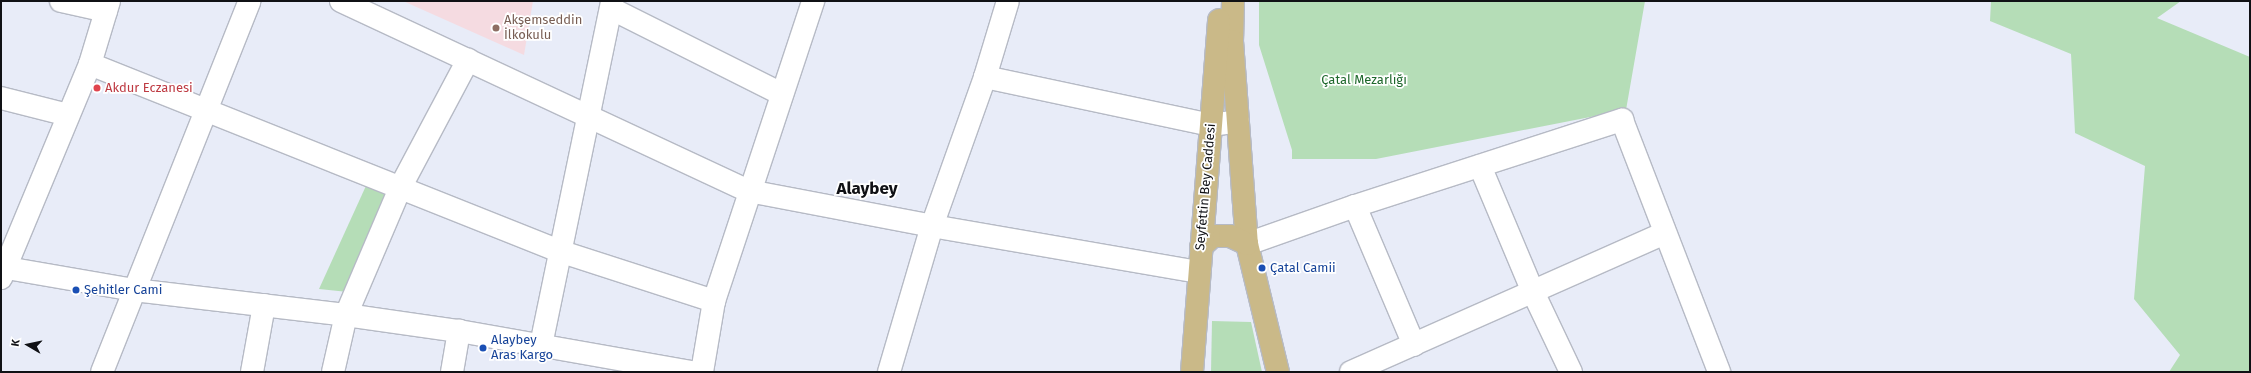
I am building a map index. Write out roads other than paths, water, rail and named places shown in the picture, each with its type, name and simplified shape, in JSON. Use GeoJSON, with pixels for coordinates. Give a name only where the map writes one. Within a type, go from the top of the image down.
{"type":"FeatureCollection","features":[{"type":"Feature","properties":{"kind":"main road","name":"Seyfettin Bey Caddesi"},"geometry":{"type":"LineString","coordinates":[[1192,372],[1220,1]]}},
{"type":"Feature","properties":{"kind":"main road","name":"Seyfettin Bey Caddesi"},"geometry":{"type":"LineString","coordinates":[[1233,1],[1232,41],[1247,244],[1278,372]]}},
{"type":"Feature","properties":{"kind":"main road"},"geometry":{"type":"LineString","coordinates":[[1201,247],[1213,236],[1230,236],[1247,244]]}},
{"type":"Feature","properties":{"kind":"street"},"geometry":{"type":"LineString","coordinates":[[61,1],[108,6],[90,64],[2,271],[134,290],[346,315],[459,331],[691,372]]}},
{"type":"Feature","properties":{"kind":"street"},"geometry":{"type":"LineString","coordinates":[[102,372],[250,1]]}},
{"type":"Feature","properties":{"kind":"street"},"geometry":{"type":"LineString","coordinates":[[341,1],[589,118],[749,191],[932,226],[1199,272]]}},
{"type":"Feature","properties":{"kind":"street"},"geometry":{"type":"LineString","coordinates":[[702,372],[714,301],[749,191],[813,1]]}},
{"type":"Feature","properties":{"kind":"street"},"geometry":{"type":"LineString","coordinates":[[889,372],[932,226],[985,77],[1008,1]]}},
{"type":"Feature","properties":{"kind":"street"},"geometry":{"type":"LineString","coordinates":[[541,345],[559,250],[589,118],[612,5],[782,94]]}},
{"type":"Feature","properties":{"kind":"street"},"geometry":{"type":"LineString","coordinates":[[333,372],[346,315],[401,186],[468,60]]}},
{"type":"Feature","properties":{"kind":"street"},"geometry":{"type":"LineString","coordinates":[[90,64],[401,186],[559,250],[714,301]]}},
{"type":"Feature","properties":{"kind":"street"},"geometry":{"type":"LineString","coordinates":[[985,77],[1211,125],[1238,121]]}},
{"type":"Feature","properties":{"kind":"street"},"geometry":{"type":"LineString","coordinates":[[1,98],[68,115]]}},
{"type":"Feature","properties":{"kind":"street"},"geometry":{"type":"LineString","coordinates":[[1247,244],[1355,206],[1622,120],[1664,233],[1700,319],[1719,372]]}},
{"type":"Feature","properties":{"kind":"street"},"geometry":{"type":"LineString","coordinates":[[1480,166],[1533,292],[1571,372]]}},
{"type":"Feature","properties":{"kind":"street"},"geometry":{"type":"LineString","coordinates":[[1355,206],[1414,345]]}},
{"type":"Feature","properties":{"kind":"street"},"geometry":{"type":"LineString","coordinates":[[1351,372],[1664,233]]}},
{"type":"Feature","properties":{"kind":"street"},"geometry":{"type":"LineString","coordinates":[[252,372],[264,305]]}},
{"type":"Feature","properties":{"kind":"street"},"geometry":{"type":"LineString","coordinates":[[452,372],[459,331]]}},
{"type":"Feature","properties":{"kind":"place","name":"Akşemseddin İlkokulu"},"geometry":{"type":"Point","coordinates":[496,28]}},
{"type":"Feature","properties":{"kind":"place","name":"Akdur Eczanesi"},"geometry":{"type":"Point","coordinates":[97,88]}},
{"type":"Feature","properties":{"kind":"place","name":"Çatal Camii"},"geometry":{"type":"Point","coordinates":[1262,268]}},
{"type":"Feature","properties":{"kind":"place","name":"Şehitler Cami"},"geometry":{"type":"Point","coordinates":[76,290]}},
{"type":"Feature","properties":{"kind":"place","name":"Alaybey Aras Kargo"},"geometry":{"type":"Point","coordinates":[483,348]}},
{"type":"Feature","properties":{"kind":"district","name":"Alaybey"},"geometry":{"type":"Point","coordinates":[867,189]}},
{"type":"Feature","properties":{"kind":"park label","name":"Çatal Mezarlığı"},"geometry":{"type":"Point","coordinates":[1364,80]}}]}
